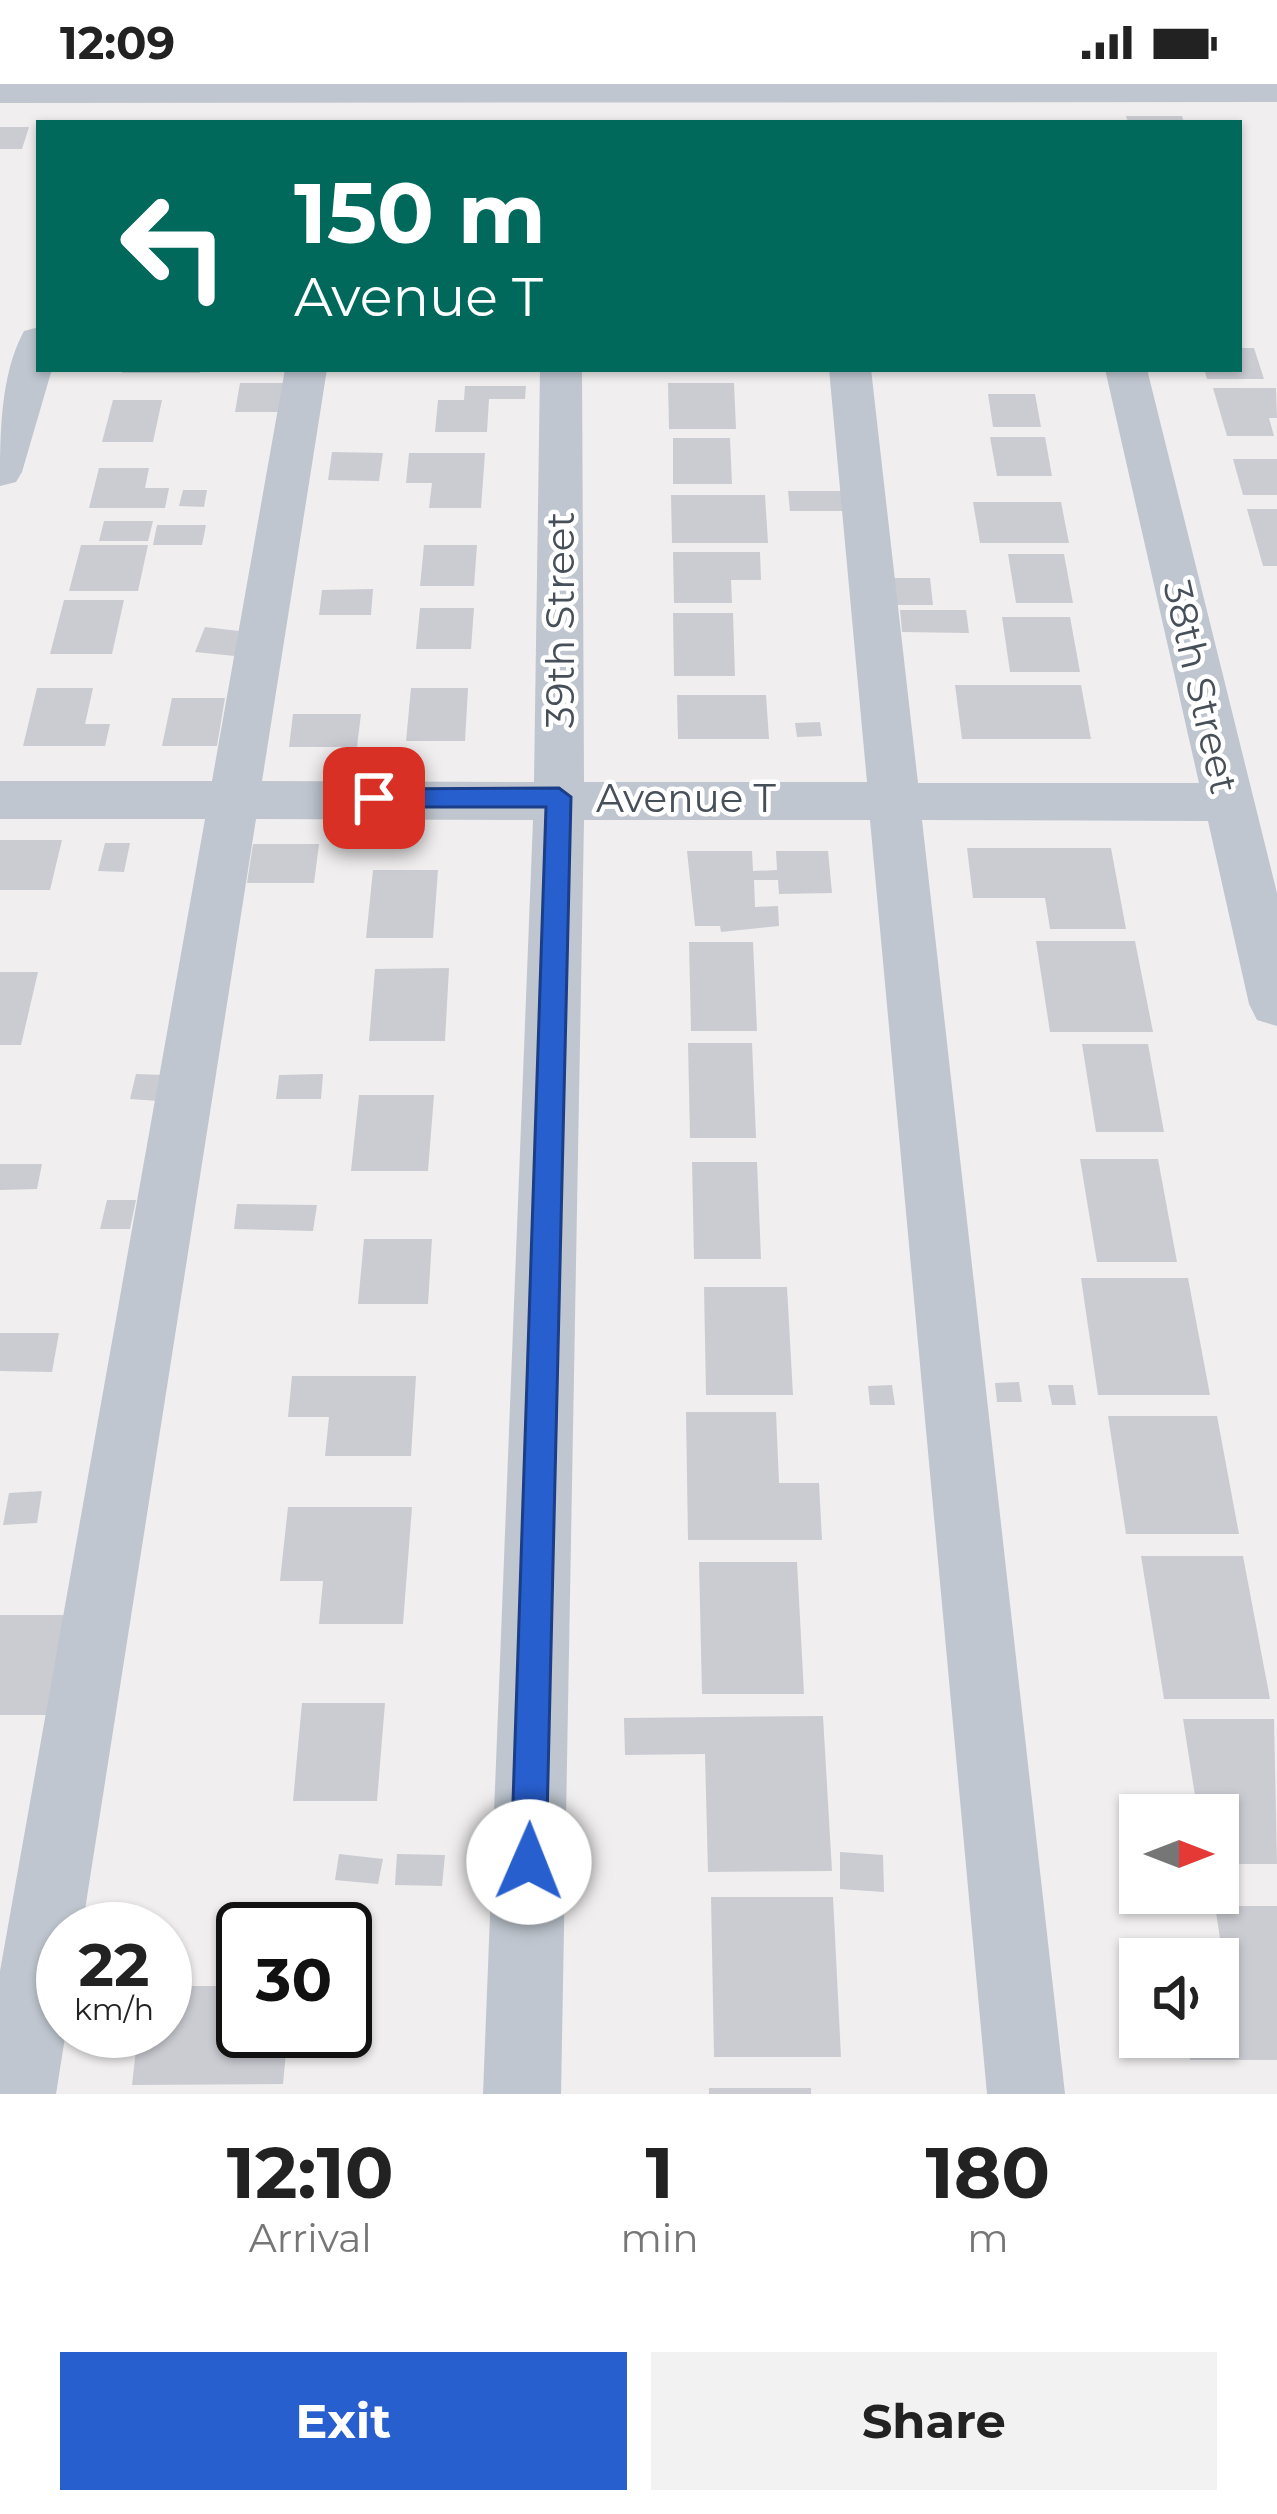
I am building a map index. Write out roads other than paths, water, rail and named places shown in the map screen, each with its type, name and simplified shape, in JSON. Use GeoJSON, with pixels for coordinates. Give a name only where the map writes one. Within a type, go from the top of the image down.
{"type":"FeatureCollection","features":[{"type":"Feature","properties":{"kind":"street"},"geometry":{"type":"LineString","coordinates":[[0,92],[348,107],[562,100],[1062,99],[1277,91]]}},
{"type":"Feature","properties":{"kind":"street"},"geometry":{"type":"LineString","coordinates":[[0,472],[36,350]]}},
{"type":"Feature","properties":{"kind":"street"},"geometry":{"type":"LineString","coordinates":[[17,2094],[306,372]]}},
{"type":"Feature","properties":{"kind":"street","name":"39th Street"},"geometry":{"type":"LineString","coordinates":[[522,2094],[559,797],[561,372]]}},
{"type":"Feature","properties":{"kind":"street"},"geometry":{"type":"LineString","coordinates":[[850,372],[1026,2094]]}},
{"type":"Feature","properties":{"kind":"street","name":"38th Street"},"geometry":{"type":"LineString","coordinates":[[1127,372],[1277,1004]]}},
{"type":"Feature","properties":{"kind":"street","name":"Avenue T"},"geometry":{"type":"LineString","coordinates":[[0,800],[559,797],[1229,802]]}}]}
